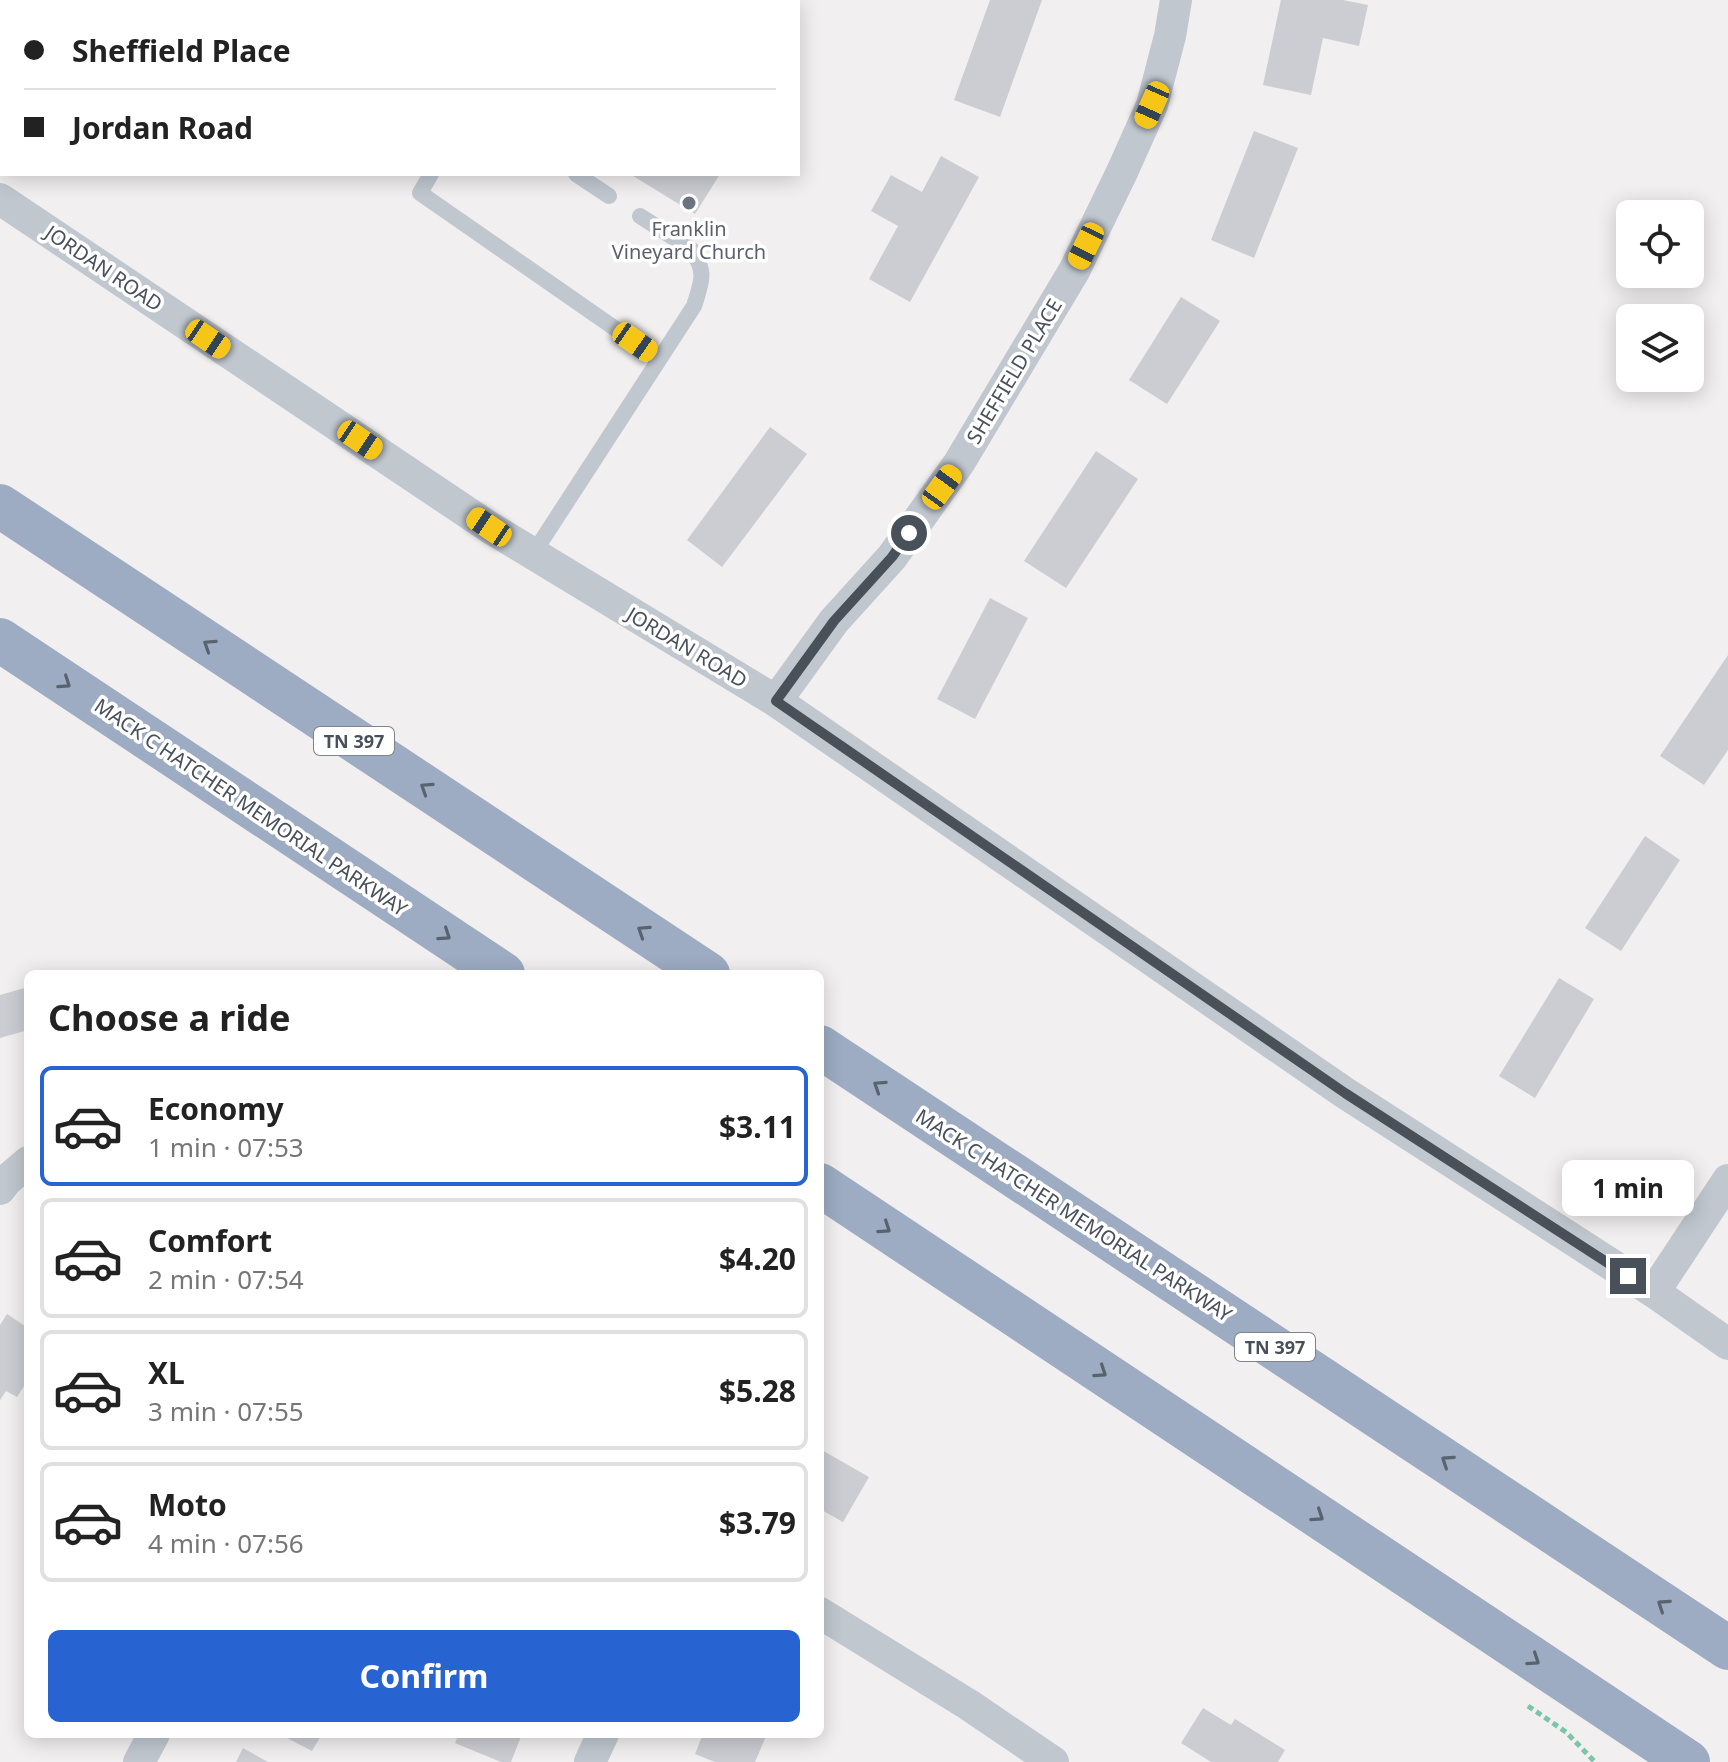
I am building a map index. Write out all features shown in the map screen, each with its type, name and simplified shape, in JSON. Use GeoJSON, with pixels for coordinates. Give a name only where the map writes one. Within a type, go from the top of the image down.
{"type":"FeatureCollection","features":[{"type":"Feature","properties":{"kind":"highway","name":"TN 397"},"geometry":{"type":"LineString","coordinates":[[0,506],[702,970]]}},
{"type":"Feature","properties":{"kind":"highway","name":"MACK C HATCHER MEMORIAL PARKWAY"},"geometry":{"type":"LineString","coordinates":[[0,640],[497,970]]}},
{"type":"Feature","properties":{"kind":"highway","name":"MACK C HATCHER MEMORIAL PARKWAY"},"geometry":{"type":"LineString","coordinates":[[824,1050],[1728,1648]]}},
{"type":"Feature","properties":{"kind":"highway"},"geometry":{"type":"LineString","coordinates":[[824,1188],[1688,1762]]}},
{"type":"Feature","properties":{"kind":"street","name":"SHEFFIELD PLACE"},"geometry":{"type":"LineString","coordinates":[[776,701],[834,621],[892,557],[959,463],[1074,271],[1152,105],[1176,0]]}},
{"type":"Feature","properties":{"kind":"street","name":"JORDAN ROAD"},"geometry":{"type":"LineString","coordinates":[[0,199],[489,527],[776,701],[1345,1093],[1654,1292],[1728,1344]]}},
{"type":"Feature","properties":{"kind":"street"},"geometry":{"type":"LineString","coordinates":[[0,1189],[24,1165]]}},
{"type":"Feature","properties":{"kind":"street"},"geometry":{"type":"LineString","coordinates":[[1654,1292],[1728,1180]]}},
{"type":"Feature","properties":{"kind":"street"},"geometry":{"type":"LineString","coordinates":[[824,1615],[969,1705],[1053,1762]]}},
{"type":"Feature","properties":{"kind":"street"},"geometry":{"type":"LineString","coordinates":[[139,1762],[152,1738]]}},
{"type":"Feature","properties":{"kind":"street"},"geometry":{"type":"LineString","coordinates":[[590,1762],[601,1738]]}},
{"type":"Feature","properties":{"kind":"lane"},"geometry":{"type":"LineString","coordinates":[[430,176],[420,193],[659,359]]}},
{"type":"Feature","properties":{"kind":"lane"},"geometry":{"type":"LineString","coordinates":[[579,176],[609,196]]}},
{"type":"Feature","properties":{"kind":"lane"},"geometry":{"type":"LineString","coordinates":[[533,554],[694,306],[703,275],[696,257],[691,249],[640,216]]}},
{"type":"Feature","properties":{"kind":"building"},"geometry":{"type":"Polygon","coordinates":[[[990,0],[1042,0],[1000,117],[954,100],[990,0]]]}},
{"type":"Feature","properties":{"kind":"building"},"geometry":{"type":"Polygon","coordinates":[[[1281,0],[1343,0],[1368,5],[1359,46],[1323,38],[1311,95],[1263,85],[1281,0]]]}},
{"type":"Feature","properties":{"kind":"building"},"geometry":{"type":"Polygon","coordinates":[[[1254,131],[1298,148],[1254,258],[1211,240],[1254,131]]]}},
{"type":"Feature","properties":{"kind":"building"},"geometry":{"type":"Polygon","coordinates":[[[941,156],[979,177],[910,302],[869,279],[898,226],[871,211],[891,175],[922,192],[941,156]]]}},
{"type":"Feature","properties":{"kind":"building","name":"Franklin Vineyard Church"},"geometry":{"type":"Polygon","coordinates":[[[633,176],[719,176],[695,214],[633,176]]]}},
{"type":"Feature","properties":{"kind":"building"},"geometry":{"type":"Polygon","coordinates":[[[1181,297],[1220,321],[1167,404],[1129,380],[1181,297]]]}},
{"type":"Feature","properties":{"kind":"building"},"geometry":{"type":"Polygon","coordinates":[[[770,427],[807,454],[722,567],[687,540],[770,427]]]}},
{"type":"Feature","properties":{"kind":"building"},"geometry":{"type":"Polygon","coordinates":[[[1096,451],[1138,479],[1066,588],[1024,561],[1096,451]]]}},
{"type":"Feature","properties":{"kind":"building"},"geometry":{"type":"Polygon","coordinates":[[[990,598],[1028,618],[975,719],[937,699],[990,598]]]}},
{"type":"Feature","properties":{"kind":"building"},"geometry":{"type":"Polygon","coordinates":[[[1728,655],[1728,750],[1704,785],[1660,756],[1728,655]]]}},
{"type":"Feature","properties":{"kind":"building"},"geometry":{"type":"Polygon","coordinates":[[[1645,836],[1680,860],[1621,951],[1585,928],[1645,836]]]}},
{"type":"Feature","properties":{"kind":"building"},"geometry":{"type":"Polygon","coordinates":[[[1559,978],[1594,999],[1535,1098],[1499,1076],[1559,978]]]}},
{"type":"Feature","properties":{"kind":"building"},"geometry":{"type":"Polygon","coordinates":[[[24,988],[24,1031],[0,1038],[0,995],[24,988]]]}},
{"type":"Feature","properties":{"kind":"building"},"geometry":{"type":"Polygon","coordinates":[[[7,1314],[24,1325],[24,1386],[17,1397],[6,1391],[0,1400],[0,1325],[7,1314]]]}},
{"type":"Feature","properties":{"kind":"building"},"geometry":{"type":"Polygon","coordinates":[[[824,1451],[869,1477],[843,1522],[824,1511],[824,1451]]]}},
{"type":"Feature","properties":{"kind":"building"},"geometry":{"type":"Polygon","coordinates":[[[1203,1708],[1231,1725],[1235,1719],[1285,1750],[1278,1762],[1211,1762],[1181,1743],[1203,1708]]]}},
{"type":"Feature","properties":{"kind":"building"},"geometry":{"type":"Polygon","coordinates":[[[287,1738],[320,1738],[312,1751],[287,1738]]]}},
{"type":"Feature","properties":{"kind":"building"},"geometry":{"type":"Polygon","coordinates":[[[457,1738],[520,1738],[511,1762],[501,1762],[455,1743],[457,1738]]]}},
{"type":"Feature","properties":{"kind":"building"},"geometry":{"type":"Polygon","coordinates":[[[701,1738],[765,1738],[755,1762],[715,1762],[695,1754],[701,1738]]]}},
{"type":"Feature","properties":{"kind":"building"},"geometry":{"type":"Polygon","coordinates":[[[243,1748],[268,1762],[236,1762],[243,1748]]]}},
{"type":"Feature","properties":{"kind":"place","name":"Franklin Vineyard Church"},"geometry":{"type":"Point","coordinates":[689,203]}},
{"type":"Feature","properties":{"kind":"route"},"geometry":{"type":"LineString","coordinates":[[909,533],[892,557],[834,621],[776,701],[1345,1093],[1628,1276]]}}]}
